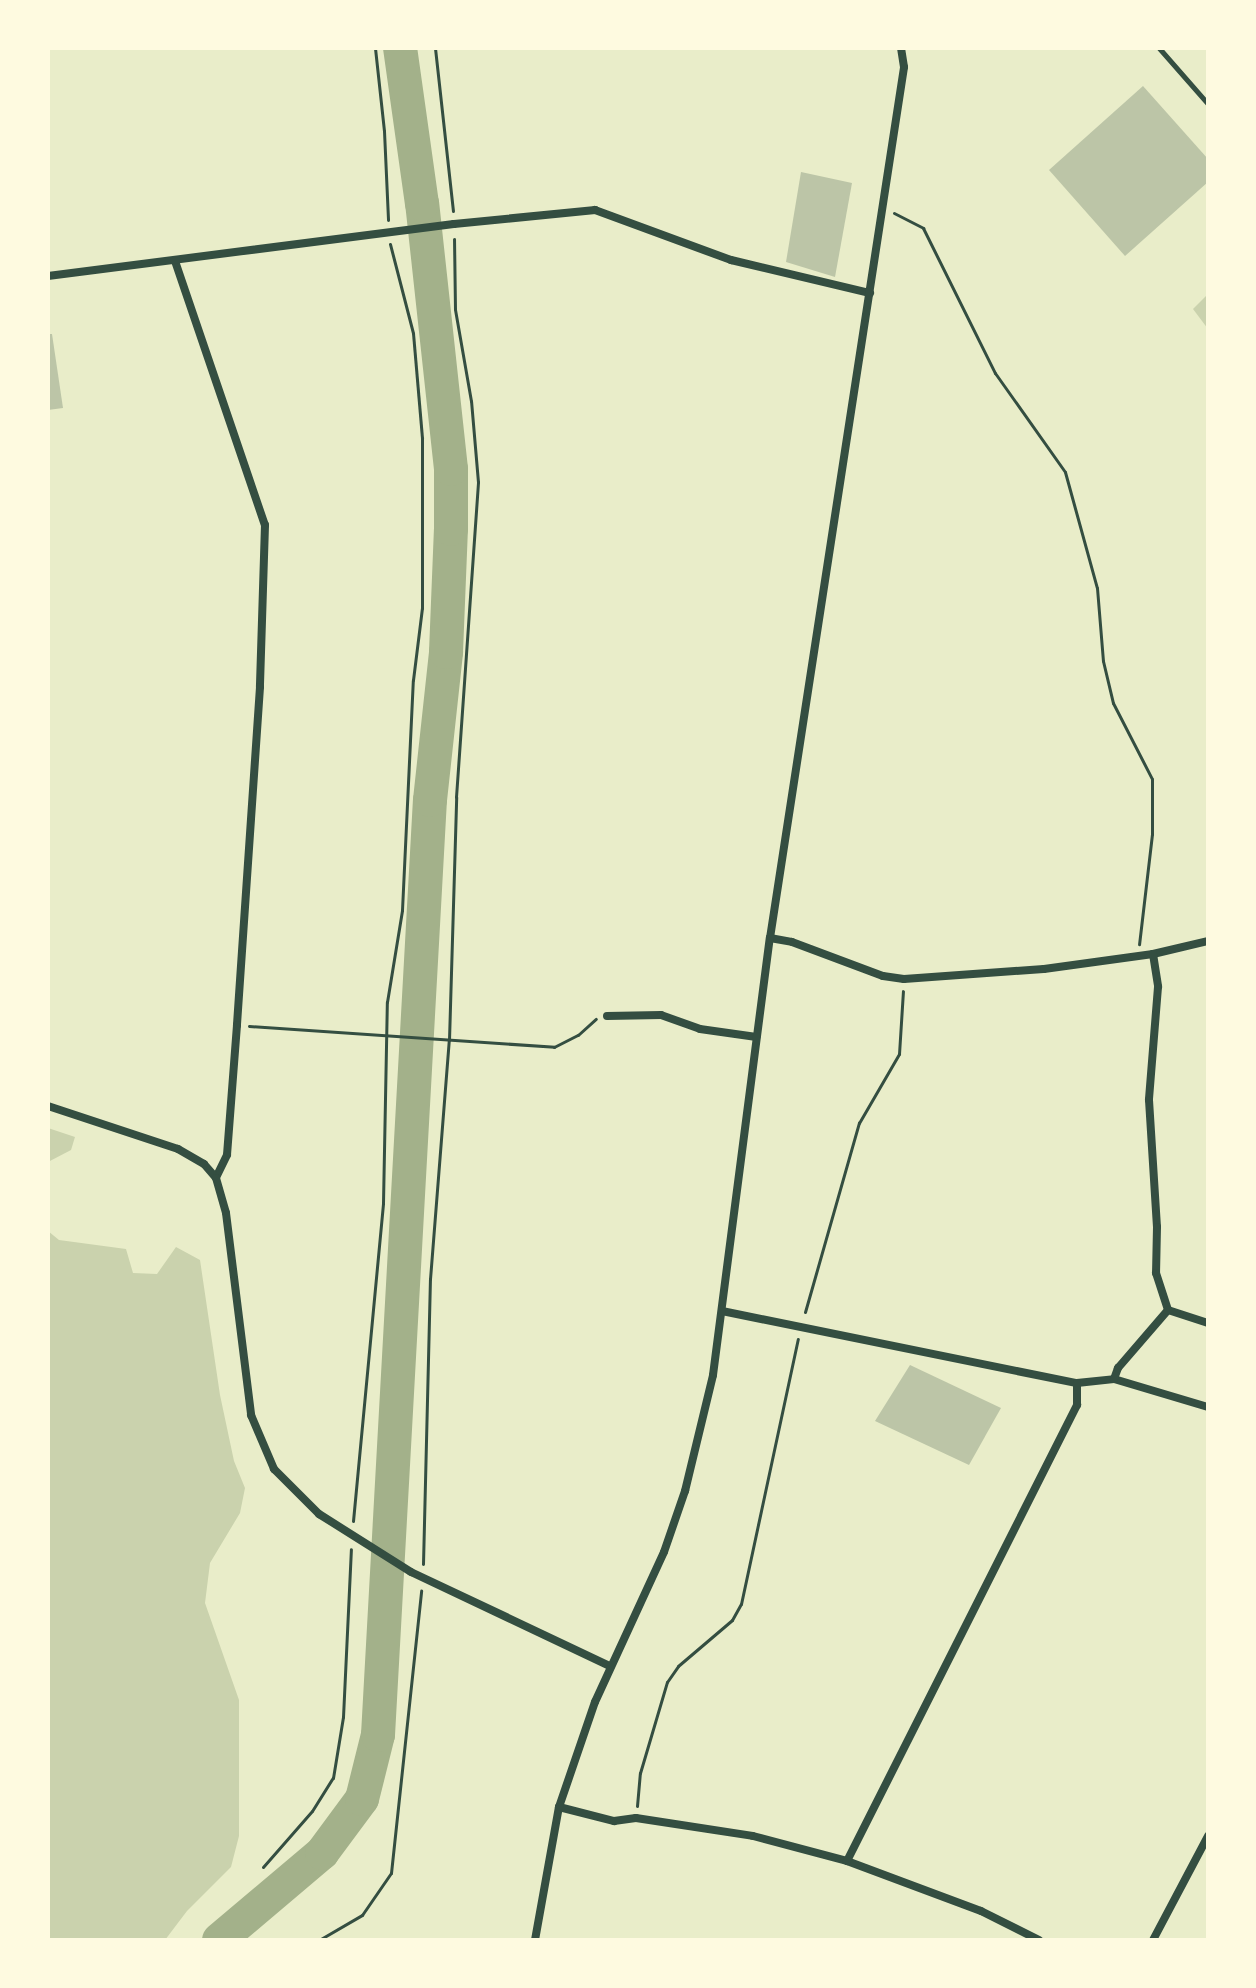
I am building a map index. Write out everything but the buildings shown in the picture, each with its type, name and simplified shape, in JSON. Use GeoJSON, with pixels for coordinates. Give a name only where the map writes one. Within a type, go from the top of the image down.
{"type":"FeatureCollection","features":[{"type":"Feature","properties":{"kind":"street"},"geometry":{"type":"LineString","coordinates":[[535,1940],[559,1807],[610,1666],[664,1552],[685,1491],[713,1375],[770,938],[904,67],[901,48]]}},
{"type":"Feature","properties":{"kind":"street"},"geometry":{"type":"LineString","coordinates":[[48,276],[454,224],[595,210],[731,260],[870,293]]}},
{"type":"Feature","properties":{"kind":"street"},"geometry":{"type":"LineString","coordinates":[[175,261],[265,525],[260,687],[237,1025],[227,1155],[216,1178]]}},
{"type":"Feature","properties":{"kind":"street"},"geometry":{"type":"LineString","coordinates":[[770,938],[792,942],[883,976],[904,979],[1044,969],[1153,954],[1208,941]]}},
{"type":"Feature","properties":{"kind":"street"},"geometry":{"type":"LineString","coordinates":[[1153,954],[1158,987],[1149,1100],[1157,1227],[1156,1273],[1168,1310]]}},
{"type":"Feature","properties":{"kind":"street"},"geometry":{"type":"LineString","coordinates":[[607,1016],[661,1015],[700,1029],[756,1037]]}},
{"type":"Feature","properties":{"kind":"street"},"geometry":{"type":"LineString","coordinates":[[48,1106],[178,1149],[204,1164],[216,1178],[226,1213],[251,1415],[274,1469],[319,1514],[411,1572],[610,1666]]}},
{"type":"Feature","properties":{"kind":"street"},"geometry":{"type":"LineString","coordinates":[[1168,1310],[1208,1323]]}},
{"type":"Feature","properties":{"kind":"street"},"geometry":{"type":"LineString","coordinates":[[1114,1379],[1118,1368],[1168,1310]]}},
{"type":"Feature","properties":{"kind":"street"},"geometry":{"type":"LineString","coordinates":[[722,1311],[1077,1383],[1114,1379],[1208,1407]]}},
{"type":"Feature","properties":{"kind":"street"},"geometry":{"type":"LineString","coordinates":[[847,1861],[1077,1405],[1077,1383]]}},
{"type":"Feature","properties":{"kind":"street"},"geometry":{"type":"LineString","coordinates":[[559,1807],[614,1821],[636,1818],[753,1836],[847,1861],[981,1911],[1039,1940]]}},
{"type":"Feature","properties":{"kind":"street"},"geometry":{"type":"LineString","coordinates":[[1153,1940],[1208,1836]]}},
{"type":"Feature","properties":{"kind":"lane"},"geometry":{"type":"LineString","coordinates":[[1159,48],[1208,104]]}},
{"type":"Feature","properties":{"kind":"path"},"geometry":{"type":"LineString","coordinates":[[263,1867],[312,1811],[333,1778],[343,1717],[352,1535],[383,1203],[387,1002],[402,910],[413,680],[422,608],[422,438],[413,333],[389,233],[375,48]]}},
{"type":"Feature","properties":{"kind":"path"},"geometry":{"type":"LineString","coordinates":[[319,1940],[362,1915],[391,1873],[423,1577],[430,1279],[449,1040],[456,797],[478,482],[471,401],[455,309],[454,224],[435,48]]}},
{"type":"Feature","properties":{"kind":"path"},"geometry":{"type":"LineString","coordinates":[[884,208],[923,228],[995,373],[1065,472],[1097,588],[1103,661],[1113,703],[1152,779],[1152,834],[1137,956]]}},
{"type":"Feature","properties":{"kind":"path"},"geometry":{"type":"LineString","coordinates":[[636,1818],[640,1773],[667,1682],[678,1666],[732,1620],[741,1604],[801,1327],[859,1123],[899,1054],[904,979]]}},
{"type":"Feature","properties":{"kind":"path"},"geometry":{"type":"LineString","coordinates":[[237,1025],[387,1038],[554,1047],[578,1035],[595,1019],[607,1016]]}},
{"type":"Feature","properties":{"kind":"green space"},"geometry":{"type":"Polygon","coordinates":[[[1208,294],[1208,329],[1193,309],[1208,294]]]}},
{"type":"Feature","properties":{"kind":"green space"},"geometry":{"type":"Polygon","coordinates":[[[48,1128],[75,1137],[71,1150],[48,1162],[48,1128]]]}},
{"type":"Feature","properties":{"kind":"green space"},"geometry":{"type":"Polygon","coordinates":[[[48,1231],[59,1240],[126,1249],[133,1273],[157,1274],[176,1247],[200,1260],[220,1395],[234,1461],[245,1488],[240,1513],[210,1563],[205,1603],[239,1700],[239,1836],[231,1867],[187,1911],[165,1940],[48,1940],[48,1231]]]}},
{"type":"Feature","properties":{"kind":"waterway"},"geometry":{"type":"LineString","coordinates":[[219,1940],[322,1853],[362,1799],[378,1735],[430,800],[446,652],[451,529],[451,469],[422,204],[400,48]]}}]}
